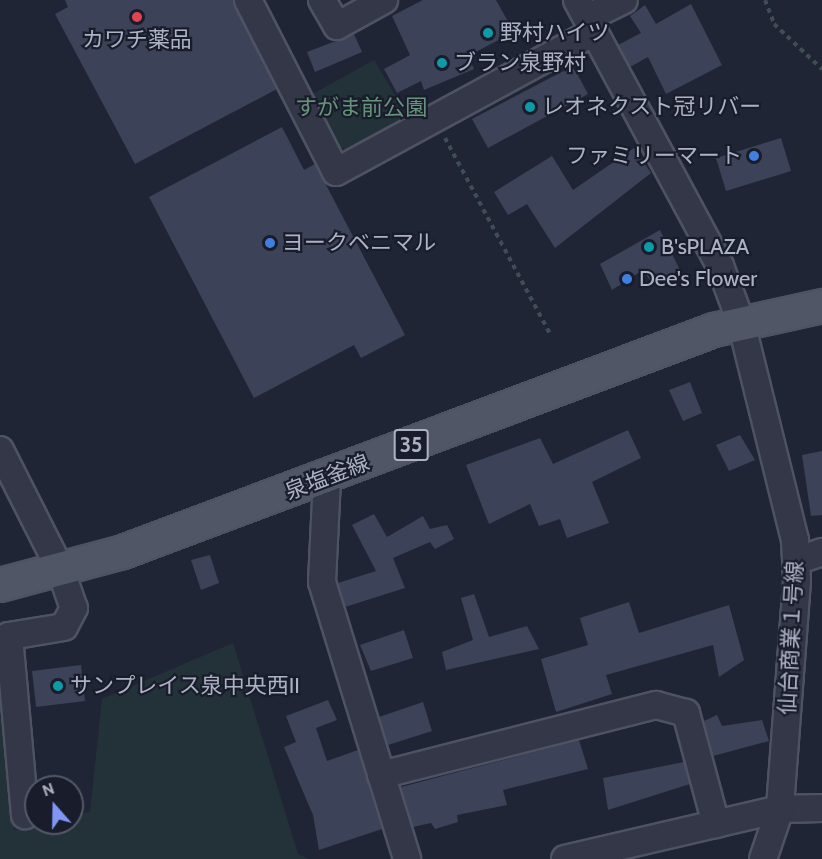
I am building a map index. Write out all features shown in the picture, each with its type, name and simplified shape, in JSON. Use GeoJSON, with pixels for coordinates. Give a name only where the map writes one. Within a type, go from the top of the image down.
{"type":"FeatureCollection","features":[{"type":"Feature","properties":{"kind":"main road","name":"泉塩釜線"},"geometry":{"type":"LineString","coordinates":[[0,585],[62,571],[327,479],[741,322],[822,306]]}},
{"type":"Feature","properties":{"kind":"street"},"geometry":{"type":"LineString","coordinates":[[248,0],[336,172],[435,119],[586,17],[624,0]]}},
{"type":"Feature","properties":{"kind":"street"},"geometry":{"type":"LineString","coordinates":[[322,0],[337,26],[384,0]]}},
{"type":"Feature","properties":{"kind":"street","name":"仙台商業１号線"},"geometry":{"type":"LineString","coordinates":[[586,17],[720,266],[741,322],[796,561],[780,809],[764,859]]}},
{"type":"Feature","properties":{"kind":"street"},"geometry":{"type":"LineString","coordinates":[[0,450],[62,571],[73,618],[64,627],[9,636],[24,804]]}},
{"type":"Feature","properties":{"kind":"street"},"geometry":{"type":"LineString","coordinates":[[327,479],[322,582],[407,859]]}},
{"type":"Feature","properties":{"kind":"street"},"geometry":{"type":"LineString","coordinates":[[796,561],[822,552]]}},
{"type":"Feature","properties":{"kind":"street"},"geometry":{"type":"LineString","coordinates":[[381,775],[656,705],[686,713],[717,824]]}},
{"type":"Feature","properties":{"kind":"street"},"geometry":{"type":"LineString","coordinates":[[565,859],[780,809],[822,808]]}},
{"type":"Feature","properties":{"kind":"path"},"geometry":{"type":"LineString","coordinates":[[765,0],[774,24],[822,69]]}},
{"type":"Feature","properties":{"kind":"path"},"geometry":{"type":"LineString","coordinates":[[435,119],[551,336]]}},
{"type":"Feature","properties":{"kind":"green space","name":"すがま前公園"},"geometry":{"type":"Polygon","coordinates":[[[374,60],[410,120],[355,152],[338,147],[309,96],[374,60]]]}},
{"type":"Feature","properties":{"kind":"green space"},"geometry":{"type":"Polygon","coordinates":[[[233,643],[298,854],[308,859],[0,859],[0,709],[14,830],[24,829],[24,835],[84,835],[84,813],[90,812],[102,699],[233,643]]]}},
{"type":"Feature","properties":{"kind":"building"},"geometry":{"type":"Polygon","coordinates":[[[65,0],[233,0],[277,89],[135,164],[55,14],[68,7],[65,0]]]}},
{"type":"Feature","properties":{"kind":"building"},"geometry":{"type":"Polygon","coordinates":[[[423,0],[496,0],[514,32],[468,56],[474,69],[424,90],[421,81],[397,93],[384,69],[410,55],[392,16],[423,0]]]}},
{"type":"Feature","properties":{"kind":"building"},"geometry":{"type":"Polygon","coordinates":[[[691,4],[722,65],[666,94],[648,57],[630,67],[618,45],[641,33],[630,16],[645,5],[656,24],[691,4]]]}},
{"type":"Feature","properties":{"kind":"building"},"geometry":{"type":"Polygon","coordinates":[[[354,34],[362,52],[315,72],[307,52],[354,34]]]}},
{"type":"Feature","properties":{"kind":"building","name":"レオネクスト冠リバー"},"geometry":{"type":"Polygon","coordinates":[[[573,66],[588,94],[488,148],[472,119],[573,66]]]}},
{"type":"Feature","properties":{"kind":"building"},"geometry":{"type":"Polygon","coordinates":[[[282,127],[304,170],[315,164],[405,335],[361,358],[354,345],[254,398],[149,197],[282,127]]]}},
{"type":"Feature","properties":{"kind":"building"},"geometry":{"type":"Polygon","coordinates":[[[781,138],[791,171],[726,191],[716,158],[781,138]]]}},
{"type":"Feature","properties":{"kind":"building"},"geometry":{"type":"Polygon","coordinates":[[[634,148],[651,173],[555,248],[527,204],[508,215],[494,192],[552,156],[573,190],[634,148]]]}},
{"type":"Feature","properties":{"kind":"building","name":"B'sPLAZA"},"geometry":{"type":"Polygon","coordinates":[[[660,230],[680,270],[652,284],[643,270],[612,290],[600,264],[660,230]]]}},
{"type":"Feature","properties":{"kind":"building"},"geometry":{"type":"Polygon","coordinates":[[[690,382],[702,413],[683,421],[669,390],[690,382]]]}},
{"type":"Feature","properties":{"kind":"building"},"geometry":{"type":"Polygon","coordinates":[[[628,430],[641,458],[592,482],[609,523],[567,538],[560,519],[539,526],[530,504],[489,524],[466,465],[540,438],[553,464],[628,430]]]}},
{"type":"Feature","properties":{"kind":"building"},"geometry":{"type":"Polygon","coordinates":[[[740,435],[755,460],[729,471],[716,445],[740,435]]]}},
{"type":"Feature","properties":{"kind":"building"},"geometry":{"type":"Polygon","coordinates":[[[822,451],[822,515],[811,516],[802,455],[822,451]]]}},
{"type":"Feature","properties":{"kind":"building"},"geometry":{"type":"Polygon","coordinates":[[[374,514],[387,537],[423,516],[430,529],[447,525],[454,539],[435,549],[430,542],[393,558],[405,588],[345,607],[338,583],[376,571],[352,525],[374,514]]]}},
{"type":"Feature","properties":{"kind":"building"},"geometry":{"type":"Polygon","coordinates":[[[210,555],[219,583],[201,590],[191,560],[210,555]]]}},
{"type":"Feature","properties":{"kind":"building"},"geometry":{"type":"Polygon","coordinates":[[[474,594],[489,637],[527,626],[539,649],[446,670],[442,652],[473,640],[461,598],[474,594]]]}},
{"type":"Feature","properties":{"kind":"building"},"geometry":{"type":"Polygon","coordinates":[[[629,602],[639,633],[729,605],[744,660],[719,677],[713,645],[606,675],[612,694],[556,712],[541,659],[588,645],[580,618],[629,602]]]}},
{"type":"Feature","properties":{"kind":"building"},"geometry":{"type":"Polygon","coordinates":[[[404,630],[413,658],[371,671],[360,645],[404,630]]]}},
{"type":"Feature","properties":{"kind":"building","name":"サンプレイス泉中央西II"},"geometry":{"type":"Polygon","coordinates":[[[81,665],[85,701],[36,707],[32,671],[81,665]]]}},
{"type":"Feature","properties":{"kind":"building"},"geometry":{"type":"Polygon","coordinates":[[[328,700],[337,720],[316,728],[327,761],[358,750],[382,829],[319,850],[313,815],[284,747],[296,742],[286,716],[328,700]]]}},
{"type":"Feature","properties":{"kind":"building"},"geometry":{"type":"Polygon","coordinates":[[[423,702],[432,731],[388,745],[379,717],[423,702]]]}},
{"type":"Feature","properties":{"kind":"building"},"geometry":{"type":"Polygon","coordinates":[[[717,715],[722,726],[762,720],[769,741],[713,756],[704,721],[717,715]]]}},
{"type":"Feature","properties":{"kind":"building"},"geometry":{"type":"Polygon","coordinates":[[[579,740],[588,769],[503,790],[507,805],[457,815],[458,822],[435,829],[431,823],[413,827],[401,787],[579,740]]]}},
{"type":"Feature","properties":{"kind":"building"},"geometry":{"type":"Polygon","coordinates":[[[684,762],[690,784],[608,810],[603,778],[684,762]]]}},
{"type":"Feature","properties":{"kind":"place","name":"カワチ薬品"},"geometry":{"type":"Point","coordinates":[137,17]}},
{"type":"Feature","properties":{"kind":"place","name":"野村ハイツ"},"geometry":{"type":"Point","coordinates":[488,33]}},
{"type":"Feature","properties":{"kind":"place","name":"ブラン泉野村"},"geometry":{"type":"Point","coordinates":[442,63]}},
{"type":"Feature","properties":{"kind":"place","name":"レオネクスト冠リバー"},"geometry":{"type":"Point","coordinates":[530,107]}},
{"type":"Feature","properties":{"kind":"place","name":"ファミリーマート"},"geometry":{"type":"Point","coordinates":[754,156]}},
{"type":"Feature","properties":{"kind":"place","name":"ヨークベニマル"},"geometry":{"type":"Point","coordinates":[270,243]}},
{"type":"Feature","properties":{"kind":"place","name":"B'sPLAZA"},"geometry":{"type":"Point","coordinates":[649,247]}},
{"type":"Feature","properties":{"kind":"place","name":"Dee's Flower"},"geometry":{"type":"Point","coordinates":[627,279]}},
{"type":"Feature","properties":{"kind":"place","name":"サンプレイス泉中央西II"},"geometry":{"type":"Point","coordinates":[58,686]}}]}
